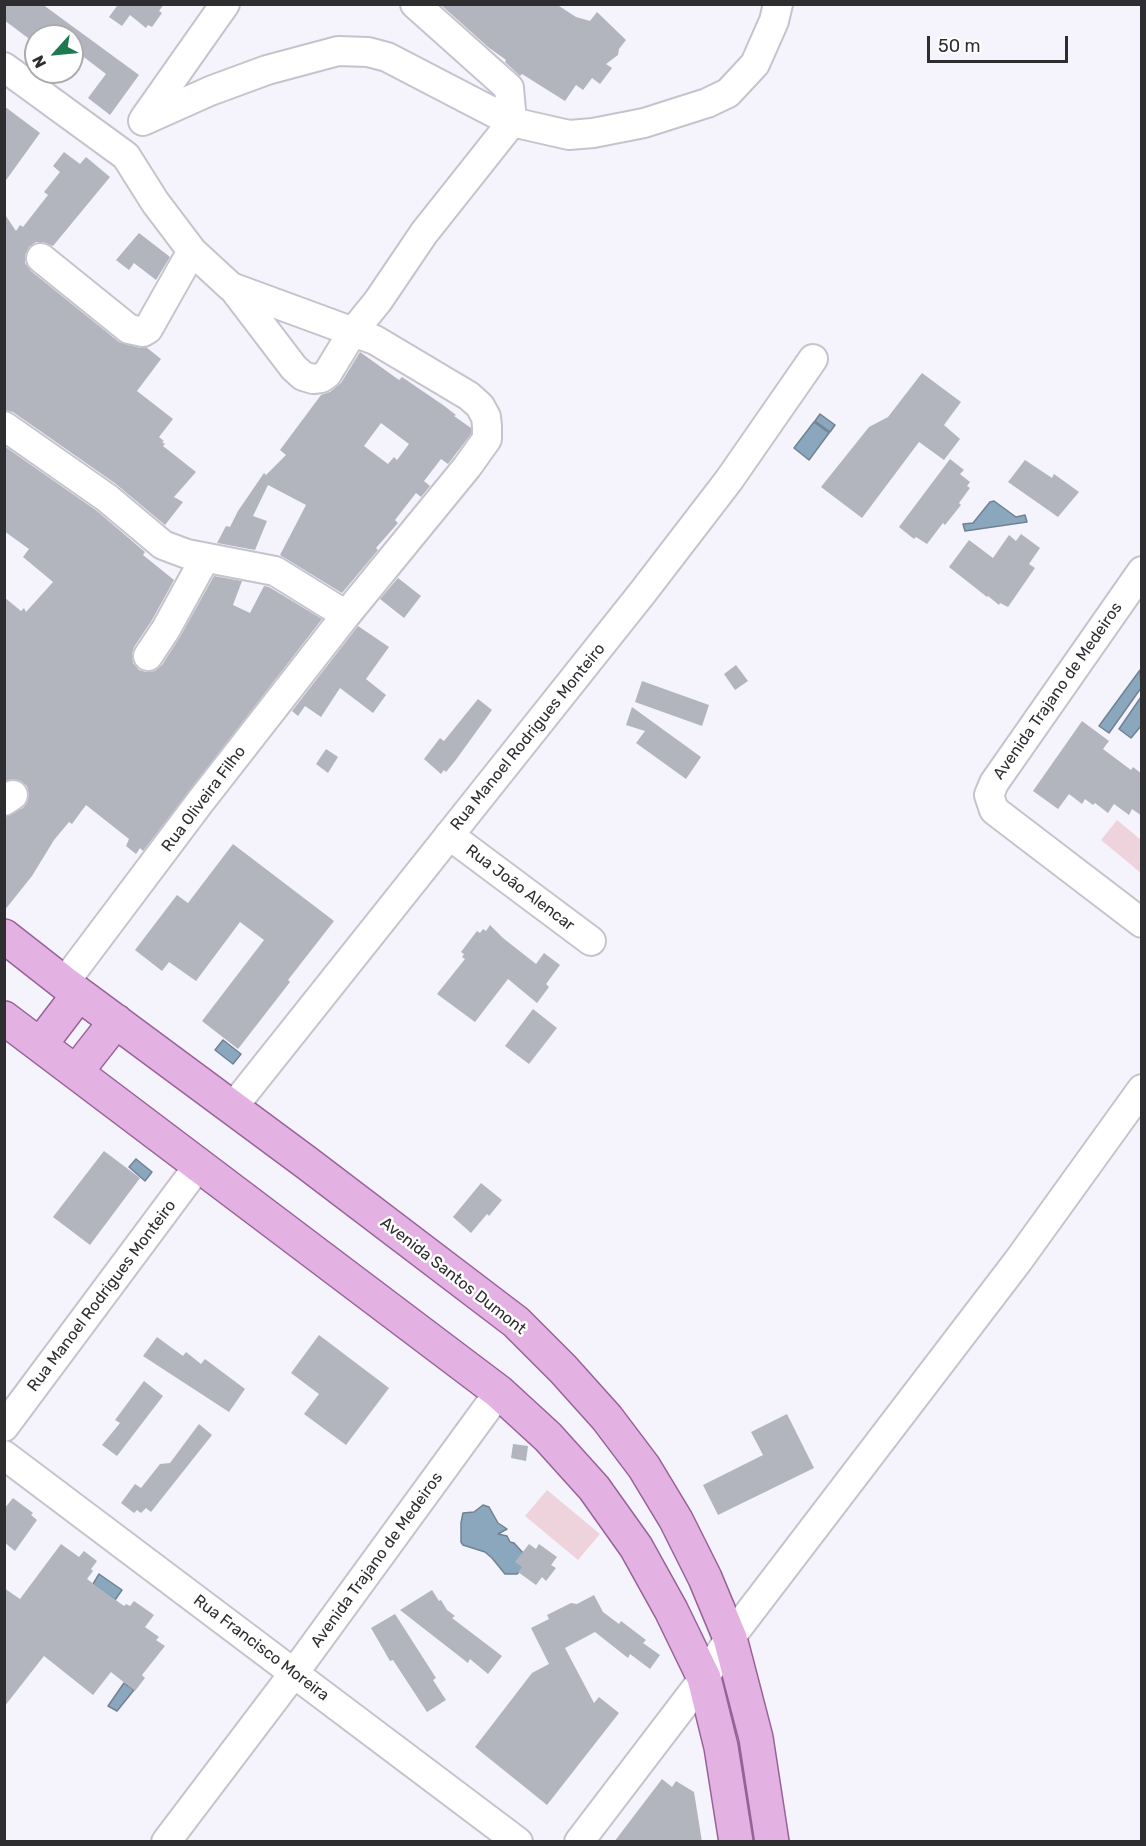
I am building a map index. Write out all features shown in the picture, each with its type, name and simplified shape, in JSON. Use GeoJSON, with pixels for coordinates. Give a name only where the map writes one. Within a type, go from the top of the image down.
{"type":"FeatureCollection","features":[{"type":"Feature","properties":{"kind":"main road","name":"Avenida Santos Dumont"},"geometry":{"type":"LineString","coordinates":[[4,936],[71,989],[233,1107],[516,1322],[607,1418],[644,1467],[685,1539],[705,1578],[730,1638],[756,1738],[772,1842]]}},
{"type":"Feature","properties":{"kind":"main road"},"geometry":{"type":"LineString","coordinates":[[40,1045],[71,989]]}},
{"type":"Feature","properties":{"kind":"main road"},"geometry":{"type":"LineString","coordinates":[[4,1018],[499,1392],[548,1437],[594,1488],[636,1547],[671,1610],[704,1678],[721,1747],[736,1842]]}},
{"type":"Feature","properties":{"kind":"main road"},"geometry":{"type":"LineString","coordinates":[[76,1072],[116,1021]]}},
{"type":"Feature","properties":{"kind":"main road"},"geometry":{"type":"LineString","coordinates":[[721,1747],[756,1738]]}},
{"type":"Feature","properties":{"kind":"street"},"geometry":{"type":"LineString","coordinates":[[126,156],[143,121],[225,4]]}},
{"type":"Feature","properties":{"kind":"street"},"geometry":{"type":"LineString","coordinates":[[4,67],[126,156],[155,202],[192,251],[231,287],[280,350],[303,375],[313,379],[321,378],[327,374],[352,333],[378,301],[396,271],[424,233],[512,122],[509,88],[415,4]]}},
{"type":"Feature","properties":{"kind":"street"},"geometry":{"type":"LineString","coordinates":[[143,121],[210,91],[257,74],[338,51],[368,52],[387,57],[512,122],[569,135],[644,123],[707,103],[728,93],[755,64],[774,21],[778,4]]}},
{"type":"Feature","properties":{"kind":"street"},"geometry":{"type":"LineString","coordinates":[[40,258],[129,329],[143,332],[148,329],[192,251]]}},
{"type":"Feature","properties":{"kind":"street","name":"Rua Oliveira Filho"},"geometry":{"type":"LineString","coordinates":[[71,989],[200,802],[487,439],[486,417],[480,406],[469,396],[375,340],[231,287]]}},
{"type":"Feature","properties":{"kind":"street","name":"Rua Manoel Rodrigues Monteiro"},"geometry":{"type":"LineString","coordinates":[[233,1107],[636,602],[707,508],[813,358]]}},
{"type":"Feature","properties":{"kind":"street"},"geometry":{"type":"LineString","coordinates":[[4,426],[107,498],[163,545],[187,554],[274,571],[346,615]]}},
{"type":"Feature","properties":{"kind":"street"},"geometry":{"type":"LineString","coordinates":[[148,656],[166,629],[205,558]]}},
{"type":"Feature","properties":{"kind":"street","name":"Avenida Trajano de Medeiros"},"geometry":{"type":"LineString","coordinates":[[1142,571],[994,783],[989,795],[994,810],[1142,923]]}},
{"type":"Feature","properties":{"kind":"street","name":"Rua João Alencar"},"geometry":{"type":"LineString","coordinates":[[449,835],[591,941]]}},
{"type":"Feature","properties":{"kind":"street"},"geometry":{"type":"LineString","coordinates":[[579,1842],[704,1678],[730,1638],[1018,1261],[1142,1089]]}},
{"type":"Feature","properties":{"kind":"street","name":"Rua Manoel Rodrigues Monteiro"},"geometry":{"type":"LineString","coordinates":[[4,1427],[199,1165]]}},
{"type":"Feature","properties":{"kind":"street","name":"Avenida Trajano de Medeiros"},"geometry":{"type":"LineString","coordinates":[[166,1842],[294,1673],[499,1392]]}},
{"type":"Feature","properties":{"kind":"street","name":"Rua Francisco Moreira"},"geometry":{"type":"LineString","coordinates":[[4,1455],[518,1842]]}},
{"type":"Feature","properties":{"kind":"shaded area"},"geometry":{"type":"Polygon","coordinates":[[[1117,820],[1141,840],[1141,873],[1101,840],[1117,820]]]}},
{"type":"Feature","properties":{"kind":"shaded area"},"geometry":{"type":"Polygon","coordinates":[[[547,1490],[600,1534],[578,1560],[525,1516],[547,1490]]]}},
{"type":"Feature","properties":{"kind":"water"},"geometry":{"type":"Polygon","coordinates":[[[820,414],[835,425],[830,432],[815,421],[820,414]]]}},
{"type":"Feature","properties":{"kind":"water"},"geometry":{"type":"Polygon","coordinates":[[[814,422],[829,433],[809,460],[794,448],[814,422]]]}},
{"type":"Feature","properties":{"kind":"water"},"geometry":{"type":"Polygon","coordinates":[[[994,501],[1016,517],[1025,515],[1027,522],[965,531],[963,524],[973,523],[990,502],[994,501]]]}},
{"type":"Feature","properties":{"kind":"water"},"geometry":{"type":"Polygon","coordinates":[[[1140,670],[1141,688],[1109,733],[1099,726],[1140,670]]]}},
{"type":"Feature","properties":{"kind":"water"},"geometry":{"type":"Polygon","coordinates":[[[1141,697],[1141,726],[1131,738],[1119,729],[1141,697]]]}},
{"type":"Feature","properties":{"kind":"water"},"geometry":{"type":"Polygon","coordinates":[[[223,1040],[241,1054],[233,1064],[215,1050],[223,1040]]]}},
{"type":"Feature","properties":{"kind":"water"},"geometry":{"type":"Polygon","coordinates":[[[136,1159],[152,1172],[145,1181],[129,1167],[136,1159]]]}},
{"type":"Feature","properties":{"kind":"water"},"geometry":{"type":"Polygon","coordinates":[[[483,1505],[489,1507],[498,1523],[507,1529],[498,1534],[507,1536],[510,1542],[514,1543],[524,1554],[523,1569],[517,1574],[505,1574],[485,1552],[463,1545],[461,1542],[463,1513],[474,1512],[483,1505]]]}},
{"type":"Feature","properties":{"kind":"water"},"geometry":{"type":"Polygon","coordinates":[[[99,1574],[122,1590],[115,1600],[93,1584],[99,1574]]]}},
{"type":"Feature","properties":{"kind":"water"},"geometry":{"type":"Polygon","coordinates":[[[124,1683],[134,1690],[117,1711],[108,1706],[124,1683]]]}},
{"type":"Feature","properties":{"kind":"building"},"geometry":{"type":"Polygon","coordinates":[[[4,4],[42,4],[69,24],[24,24],[24,35],[4,20],[4,4]]]}},
{"type":"Feature","properties":{"kind":"building"},"geometry":{"type":"Polygon","coordinates":[[[115,4],[164,4],[159,11],[162,13],[152,27],[148,25],[146,28],[130,15],[122,26],[109,17],[117,6],[115,4]]]}},
{"type":"Feature","properties":{"kind":"building"},"geometry":{"type":"Polygon","coordinates":[[[440,4],[556,4],[576,17],[590,21],[597,12],[626,40],[619,49],[618,55],[606,64],[612,68],[600,84],[592,78],[583,90],[576,85],[565,101],[522,74],[520,76],[505,62],[506,60],[440,4]]]}},
{"type":"Feature","properties":{"kind":"building"},"geometry":{"type":"Polygon","coordinates":[[[84,35],[139,75],[110,115],[88,98],[106,74],[84,57],[84,35]]]}},
{"type":"Feature","properties":{"kind":"building"},"geometry":{"type":"Polygon","coordinates":[[[4,106],[40,133],[4,183],[4,106]]]}},
{"type":"Feature","properties":{"kind":"building"},"geometry":{"type":"Polygon","coordinates":[[[64,152],[80,164],[86,157],[110,177],[53,246],[36,242],[29,247],[25,255],[25,263],[31,271],[119,342],[140,348],[146,347],[161,359],[137,391],[173,419],[159,437],[164,441],[163,446],[196,472],[174,497],[183,502],[165,525],[116,484],[13,412],[4,410],[4,213],[16,231],[20,225],[23,227],[48,195],[44,192],[60,172],[53,166],[64,152]]]}},
{"type":"Feature","properties":{"kind":"building"},"geometry":{"type":"Polygon","coordinates":[[[139,233],[170,257],[156,280],[134,263],[129,270],[116,260],[139,233]]]}},
{"type":"Feature","properties":{"kind":"building"},"geometry":{"type":"Polygon","coordinates":[[[360,352],[399,380],[402,377],[443,405],[471,428],[471,434],[448,464],[441,459],[424,481],[430,486],[421,497],[416,493],[395,520],[398,523],[342,593],[280,555],[306,505],[268,485],[253,516],[267,521],[255,550],[217,543],[226,526],[230,527],[264,473],[266,475],[286,455],[280,450],[321,395],[330,392],[341,383],[360,352]],[[381,423],[364,446],[388,464],[394,457],[397,460],[409,444],[381,423]]]}},
{"type":"Feature","properties":{"kind":"building"},"geometry":{"type":"Polygon","coordinates":[[[922,373],[961,402],[944,425],[960,439],[944,460],[919,442],[862,518],[821,487],[869,427],[888,417],[922,373]]]}},
{"type":"Feature","properties":{"kind":"building"},"geometry":{"type":"Polygon","coordinates":[[[4,446],[97,511],[145,552],[143,555],[174,580],[134,647],[133,663],[139,670],[155,671],[162,665],[214,576],[242,581],[233,605],[250,613],[264,586],[322,619],[143,851],[140,848],[136,854],[126,846],[129,839],[86,805],[72,824],[69,822],[54,840],[32,876],[4,911],[4,817],[23,808],[29,795],[27,786],[21,781],[13,779],[4,781],[4,597],[21,611],[24,608],[26,612],[53,582],[23,557],[29,549],[4,531],[4,446]]]}},
{"type":"Feature","properties":{"kind":"building"},"geometry":{"type":"Polygon","coordinates":[[[950,459],[964,470],[960,474],[970,482],[967,486],[970,488],[959,503],[961,505],[927,544],[916,537],[914,539],[899,527],[950,459]]]}},
{"type":"Feature","properties":{"kind":"building"},"geometry":{"type":"Polygon","coordinates":[[[1025,460],[1052,478],[1054,474],[1079,492],[1058,517],[1008,482],[1025,460]]]}},
{"type":"Feature","properties":{"kind":"building"},"geometry":{"type":"Polygon","coordinates":[[[1021,534],[1040,548],[1029,564],[1035,568],[1008,607],[1000,603],[999,605],[987,597],[949,567],[969,540],[993,558],[1009,535],[1016,541],[1021,534]]]}},
{"type":"Feature","properties":{"kind":"building"},"geometry":{"type":"Polygon","coordinates":[[[398,578],[421,596],[404,618],[380,599],[398,578]]]}},
{"type":"Feature","properties":{"kind":"building"},"geometry":{"type":"Polygon","coordinates":[[[358,626],[389,647],[366,679],[386,695],[373,713],[340,688],[321,717],[305,706],[298,716],[292,711],[358,626]]]}},
{"type":"Feature","properties":{"kind":"building"},"geometry":{"type":"Polygon","coordinates":[[[736,665],[748,681],[735,690],[724,674],[736,665]]]}},
{"type":"Feature","properties":{"kind":"building"},"geometry":{"type":"Polygon","coordinates":[[[642,681],[709,705],[702,726],[635,702],[642,681]]]}},
{"type":"Feature","properties":{"kind":"building"},"geometry":{"type":"Polygon","coordinates":[[[478,699],[492,710],[455,761],[446,772],[444,770],[441,774],[424,759],[440,738],[444,741],[478,699]]]}},
{"type":"Feature","properties":{"kind":"building"},"geometry":{"type":"Polygon","coordinates":[[[632,707],[701,757],[686,779],[636,743],[645,731],[626,725],[632,707]]]}},
{"type":"Feature","properties":{"kind":"building"},"geometry":{"type":"Polygon","coordinates":[[[1082,721],[1109,741],[1103,749],[1131,770],[1133,767],[1142,774],[1142,816],[1132,809],[1129,815],[1114,804],[1108,813],[1085,799],[1082,804],[1069,794],[1058,809],[1033,791],[1082,721]]]}},
{"type":"Feature","properties":{"kind":"building"},"geometry":{"type":"Polygon","coordinates":[[[326,749],[338,757],[328,773],[316,764],[326,749]]]}},
{"type":"Feature","properties":{"kind":"building"},"geometry":{"type":"Polygon","coordinates":[[[233,844],[334,921],[238,1049],[202,1021],[264,940],[240,922],[196,981],[169,962],[162,971],[135,950],[177,895],[188,903],[233,844]]]}},
{"type":"Feature","properties":{"kind":"building"},"geometry":{"type":"Polygon","coordinates":[[[490,925],[536,964],[544,953],[560,965],[546,984],[549,987],[537,1003],[508,979],[475,1022],[437,994],[465,959],[461,952],[477,931],[480,933],[483,929],[486,931],[490,925]]]}},
{"type":"Feature","properties":{"kind":"building"},"geometry":{"type":"Polygon","coordinates":[[[533,1009],[557,1028],[529,1064],[505,1046],[533,1009]]]}},
{"type":"Feature","properties":{"kind":"building"},"geometry":{"type":"Polygon","coordinates":[[[104,1151],[140,1178],[90,1245],[53,1217],[104,1151]]]}},
{"type":"Feature","properties":{"kind":"building"},"geometry":{"type":"Polygon","coordinates":[[[481,1183],[502,1200],[471,1233],[453,1217],[481,1183]]]}},
{"type":"Feature","properties":{"kind":"building"},"geometry":{"type":"Polygon","coordinates":[[[319,1335],[389,1388],[346,1445],[304,1414],[319,1394],[291,1373],[319,1335]]]}},
{"type":"Feature","properties":{"kind":"building"},"geometry":{"type":"Polygon","coordinates":[[[157,1337],[183,1356],[186,1352],[201,1364],[205,1359],[245,1389],[229,1412],[143,1356],[157,1337]]]}},
{"type":"Feature","properties":{"kind":"building"},"geometry":{"type":"Polygon","coordinates":[[[144,1381],[163,1396],[117,1456],[102,1445],[120,1423],[115,1420],[144,1381]]]}},
{"type":"Feature","properties":{"kind":"building"},"geometry":{"type":"Polygon","coordinates":[[[787,1414],[814,1468],[718,1515],[703,1485],[763,1455],[751,1432],[787,1414]]]}},
{"type":"Feature","properties":{"kind":"building"},"geometry":{"type":"Polygon","coordinates":[[[199,1424],[212,1435],[151,1512],[146,1508],[141,1513],[137,1510],[134,1513],[121,1503],[135,1484],[141,1488],[160,1464],[170,1463],[199,1424]]]}},
{"type":"Feature","properties":{"kind":"building"},"geometry":{"type":"Polygon","coordinates":[[[513,1444],[528,1446],[526,1461],[511,1458],[513,1444]]]}},
{"type":"Feature","properties":{"kind":"building"},"geometry":{"type":"Polygon","coordinates":[[[13,1498],[33,1513],[31,1515],[37,1520],[15,1551],[4,1542],[4,1509],[13,1498]]]}},
{"type":"Feature","properties":{"kind":"building"},"geometry":{"type":"Polygon","coordinates":[[[61,1544],[79,1557],[84,1551],[97,1561],[87,1579],[124,1606],[126,1604],[130,1606],[134,1601],[154,1615],[145,1627],[159,1637],[156,1640],[165,1646],[142,1675],[145,1678],[135,1691],[111,1672],[93,1695],[44,1656],[4,1707],[4,1588],[20,1599],[61,1544]]]}},
{"type":"Feature","properties":{"kind":"building"},"geometry":{"type":"Polygon","coordinates":[[[529,1544],[536,1549],[539,1544],[557,1557],[551,1565],[556,1568],[546,1581],[542,1577],[536,1585],[518,1572],[522,1567],[515,1562],[529,1544]]]}},
{"type":"Feature","properties":{"kind":"building"},"geometry":{"type":"Polygon","coordinates":[[[432,1590],[439,1601],[441,1600],[447,1610],[455,1616],[452,1618],[502,1656],[488,1674],[470,1659],[468,1663],[400,1610],[432,1590]]]}},
{"type":"Feature","properties":{"kind":"building"},"geometry":{"type":"Polygon","coordinates":[[[594,1595],[603,1612],[619,1624],[621,1621],[646,1640],[643,1643],[660,1655],[650,1669],[630,1654],[628,1658],[595,1632],[565,1648],[594,1703],[599,1697],[619,1713],[547,1805],[475,1747],[532,1673],[549,1664],[531,1628],[549,1619],[547,1615],[594,1595]]]}},
{"type":"Feature","properties":{"kind":"building"},"geometry":{"type":"Polygon","coordinates":[[[395,1614],[436,1678],[433,1680],[446,1700],[427,1712],[393,1660],[390,1661],[371,1628],[395,1614]]]}},
{"type":"Feature","properties":{"kind":"building"},"geometry":{"type":"Polygon","coordinates":[[[662,1779],[672,1787],[676,1781],[694,1792],[702,1842],[614,1842],[662,1779]]]}}]}
